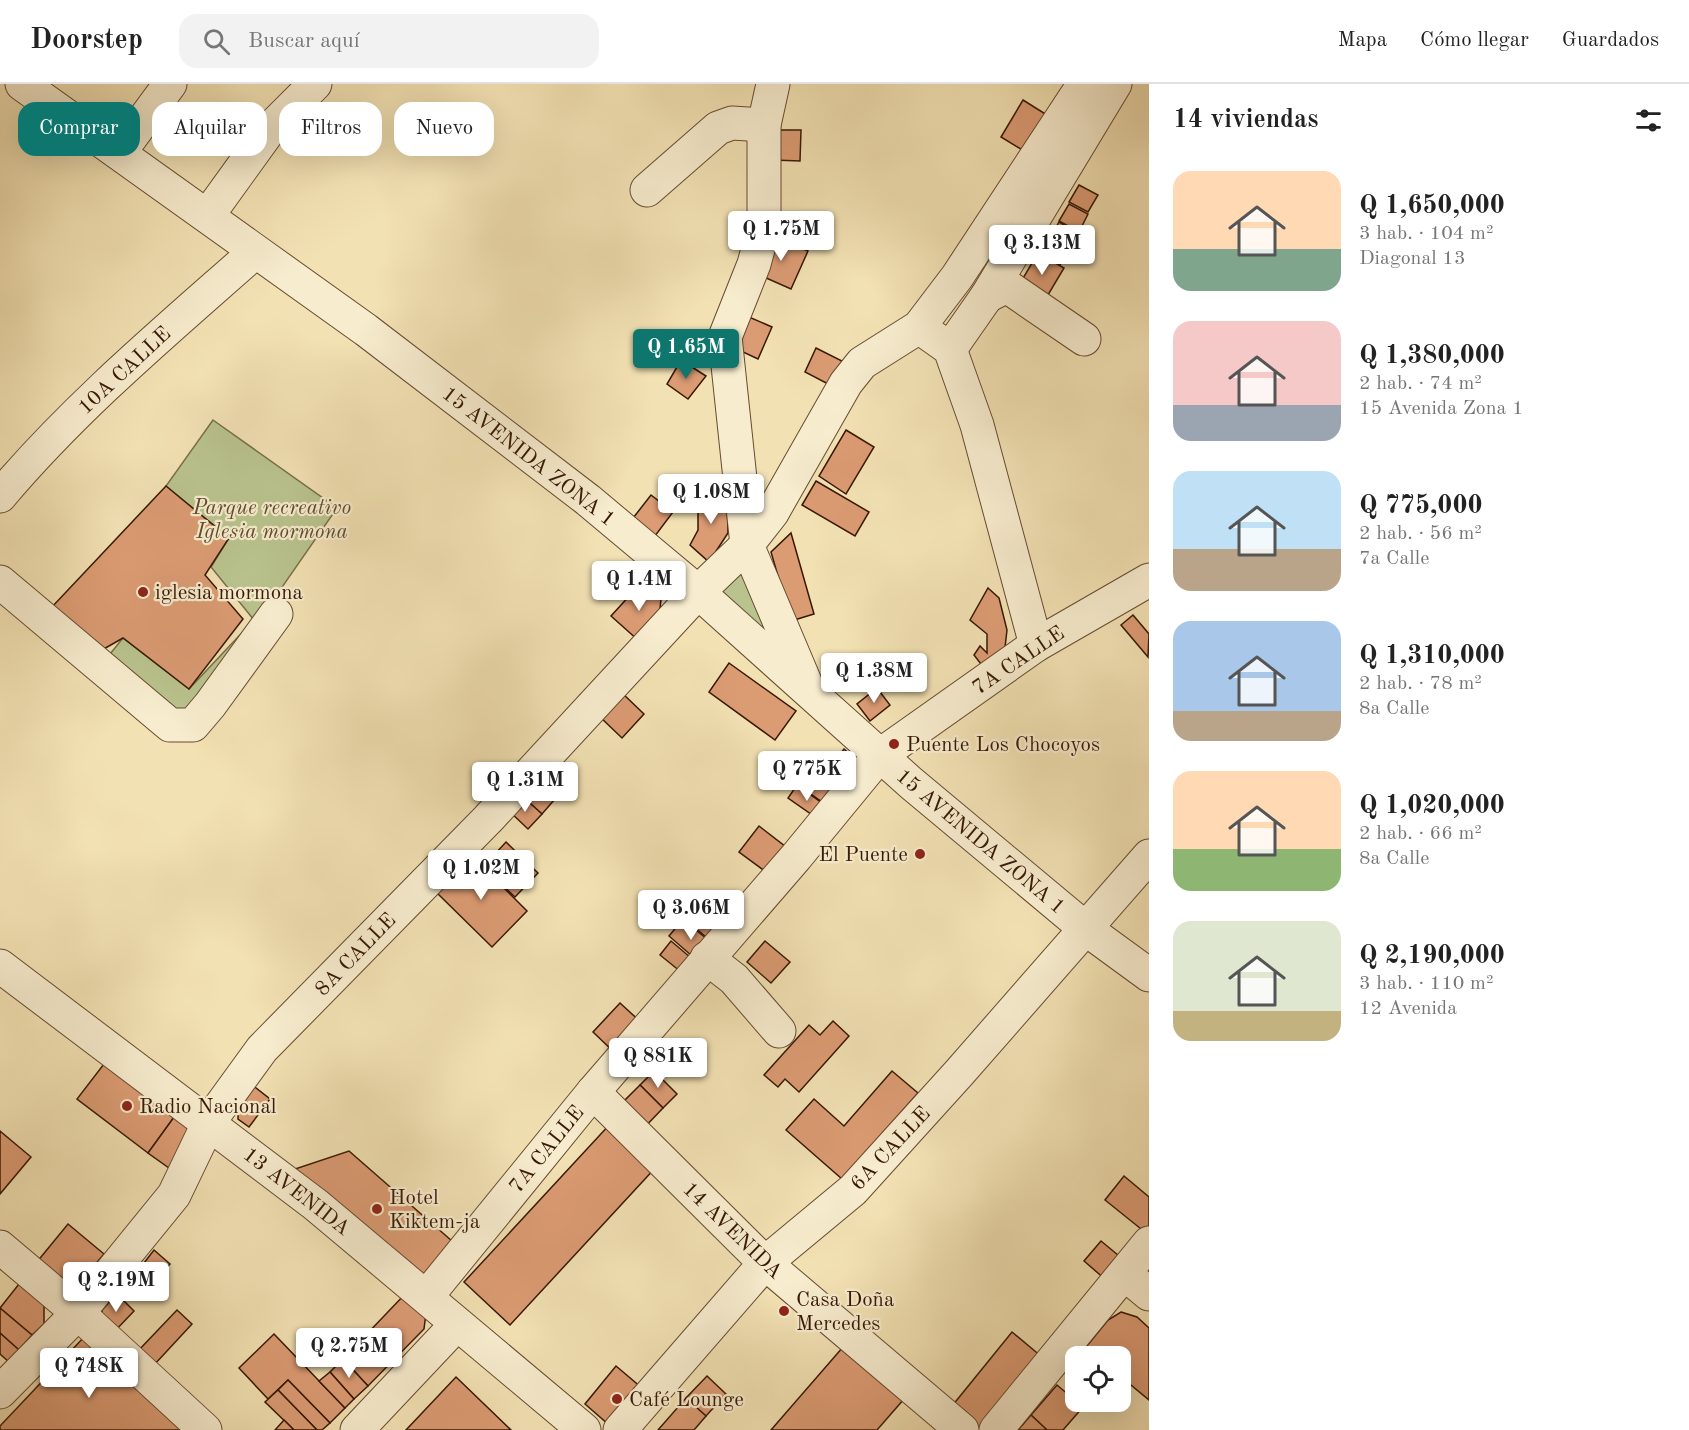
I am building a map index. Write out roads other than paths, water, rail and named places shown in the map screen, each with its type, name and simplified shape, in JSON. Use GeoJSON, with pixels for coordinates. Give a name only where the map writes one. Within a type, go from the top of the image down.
{"type":"FeatureCollection","features":[{"type":"Feature","properties":{"kind":"street","name":"15 AVENIDA ZONA 1"},"geometry":{"type":"LineString","coordinates":[[22,84],[48,102]]}},
{"type":"Feature","properties":{"kind":"street"},"geometry":{"type":"LineString","coordinates":[[140,125],[170,84]]}},
{"type":"Feature","properties":{"kind":"street"},"geometry":{"type":"LineString","coordinates":[[208,215],[270,129],[315,84]]}},
{"type":"Feature","properties":{"kind":"street"},"geometry":{"type":"LineString","coordinates":[[773,84],[764,125],[764,227],[754,264],[725,337],[747,545],[809,692]]}},
{"type":"Feature","properties":{"kind":"street"},"geometry":{"type":"LineString","coordinates":[[1036,645],[977,425],[950,349],[920,327],[957,277],[1083,84]]}},
{"type":"Feature","properties":{"kind":"street"},"geometry":{"type":"LineString","coordinates":[[950,349],[987,296],[1115,84]]}},
{"type":"Feature","properties":{"kind":"street"},"geometry":{"type":"LineString","coordinates":[[647,190],[718,128],[732,123],[764,125]]}},
{"type":"Feature","properties":{"kind":"street","name":"15 AVENIDA ZONA 1"},"geometry":{"type":"LineString","coordinates":[[126,156],[255,252],[366,330],[588,500],[698,592],[879,756],[1086,929],[1149,975]]}},
{"type":"Feature","properties":{"kind":"street","name":"10A CALLE"},"geometry":{"type":"LineString","coordinates":[[0,496],[47,441],[133,360],[255,252]]}},
{"type":"Feature","properties":{"kind":"street"},"geometry":{"type":"LineString","coordinates":[[957,277],[987,296]]}},
{"type":"Feature","properties":{"kind":"street"},"geometry":{"type":"LineString","coordinates":[[987,296],[1003,288],[1011,289],[1084,339]]}},
{"type":"Feature","properties":{"kind":"street","name":"8A CALLE"},"geometry":{"type":"LineString","coordinates":[[0,1392],[78,1313],[174,1195],[209,1122],[262,1049],[488,819],[698,592],[747,545],[772,513],[846,383],[862,363],[920,327]]}},
{"type":"Feature","properties":{"kind":"street","name":"7A CALLE"},"geometry":{"type":"LineString","coordinates":[[427,1296],[593,1092],[879,756],[1036,645],[1149,580]]}},
{"type":"Feature","properties":{"kind":"street"},"geometry":{"type":"LineString","coordinates":[[0,582],[170,725],[193,725],[276,615]]}},
{"type":"Feature","properties":{"kind":"street","name":"6A CALLE"},"geometry":{"type":"LineString","coordinates":[[620,1430],[765,1263],[853,1190],[1149,856]]}},
{"type":"Feature","properties":{"kind":"street"},"geometry":{"type":"LineString","coordinates":[[707,958],[734,979],[779,1031]]}},
{"type":"Feature","properties":{"kind":"street","name":"13 AVENIDA"},"geometry":{"type":"LineString","coordinates":[[0,967],[209,1122],[427,1296],[457,1324],[584,1430]]}},
{"type":"Feature","properties":{"kind":"street","name":"14 AVENIDA"},"geometry":{"type":"LineString","coordinates":[[593,1092],[765,1263],[962,1430]]}},
{"type":"Feature","properties":{"kind":"street"},"geometry":{"type":"LineString","coordinates":[[996,1430],[1137,1284],[1149,1243]]}},
{"type":"Feature","properties":{"kind":"street"},"geometry":{"type":"LineString","coordinates":[[0,1247],[78,1313],[206,1430]]}},
{"type":"Feature","properties":{"kind":"street"},"geometry":{"type":"LineString","coordinates":[[357,1430],[457,1324]]}},
{"type":"Feature","properties":{"kind":"place","name":"iglesia mormona"},"geometry":{"type":"Point","coordinates":[143,592]}},
{"type":"Feature","properties":{"kind":"place","name":"Puente Los Chocoyos"},"geometry":{"type":"Point","coordinates":[894,744]}},
{"type":"Feature","properties":{"kind":"place","name":"El Puente"},"geometry":{"type":"Point","coordinates":[920,854]}},
{"type":"Feature","properties":{"kind":"place","name":"Radio Nacional"},"geometry":{"type":"Point","coordinates":[127,1106]}},
{"type":"Feature","properties":{"kind":"place","name":"Hotel Kiktem-ja"},"geometry":{"type":"Point","coordinates":[377,1209]}},
{"type":"Feature","properties":{"kind":"place","name":"Casa Doña Mercedes"},"geometry":{"type":"Point","coordinates":[784,1311]}},
{"type":"Feature","properties":{"kind":"place","name":"Café Lounge"},"geometry":{"type":"Point","coordinates":[617,1399]}},
{"type":"Feature","properties":{"kind":"park label","name":"Parque recreativo Iglesia mormona"},"geometry":{"type":"Point","coordinates":[272,519]}}]}
